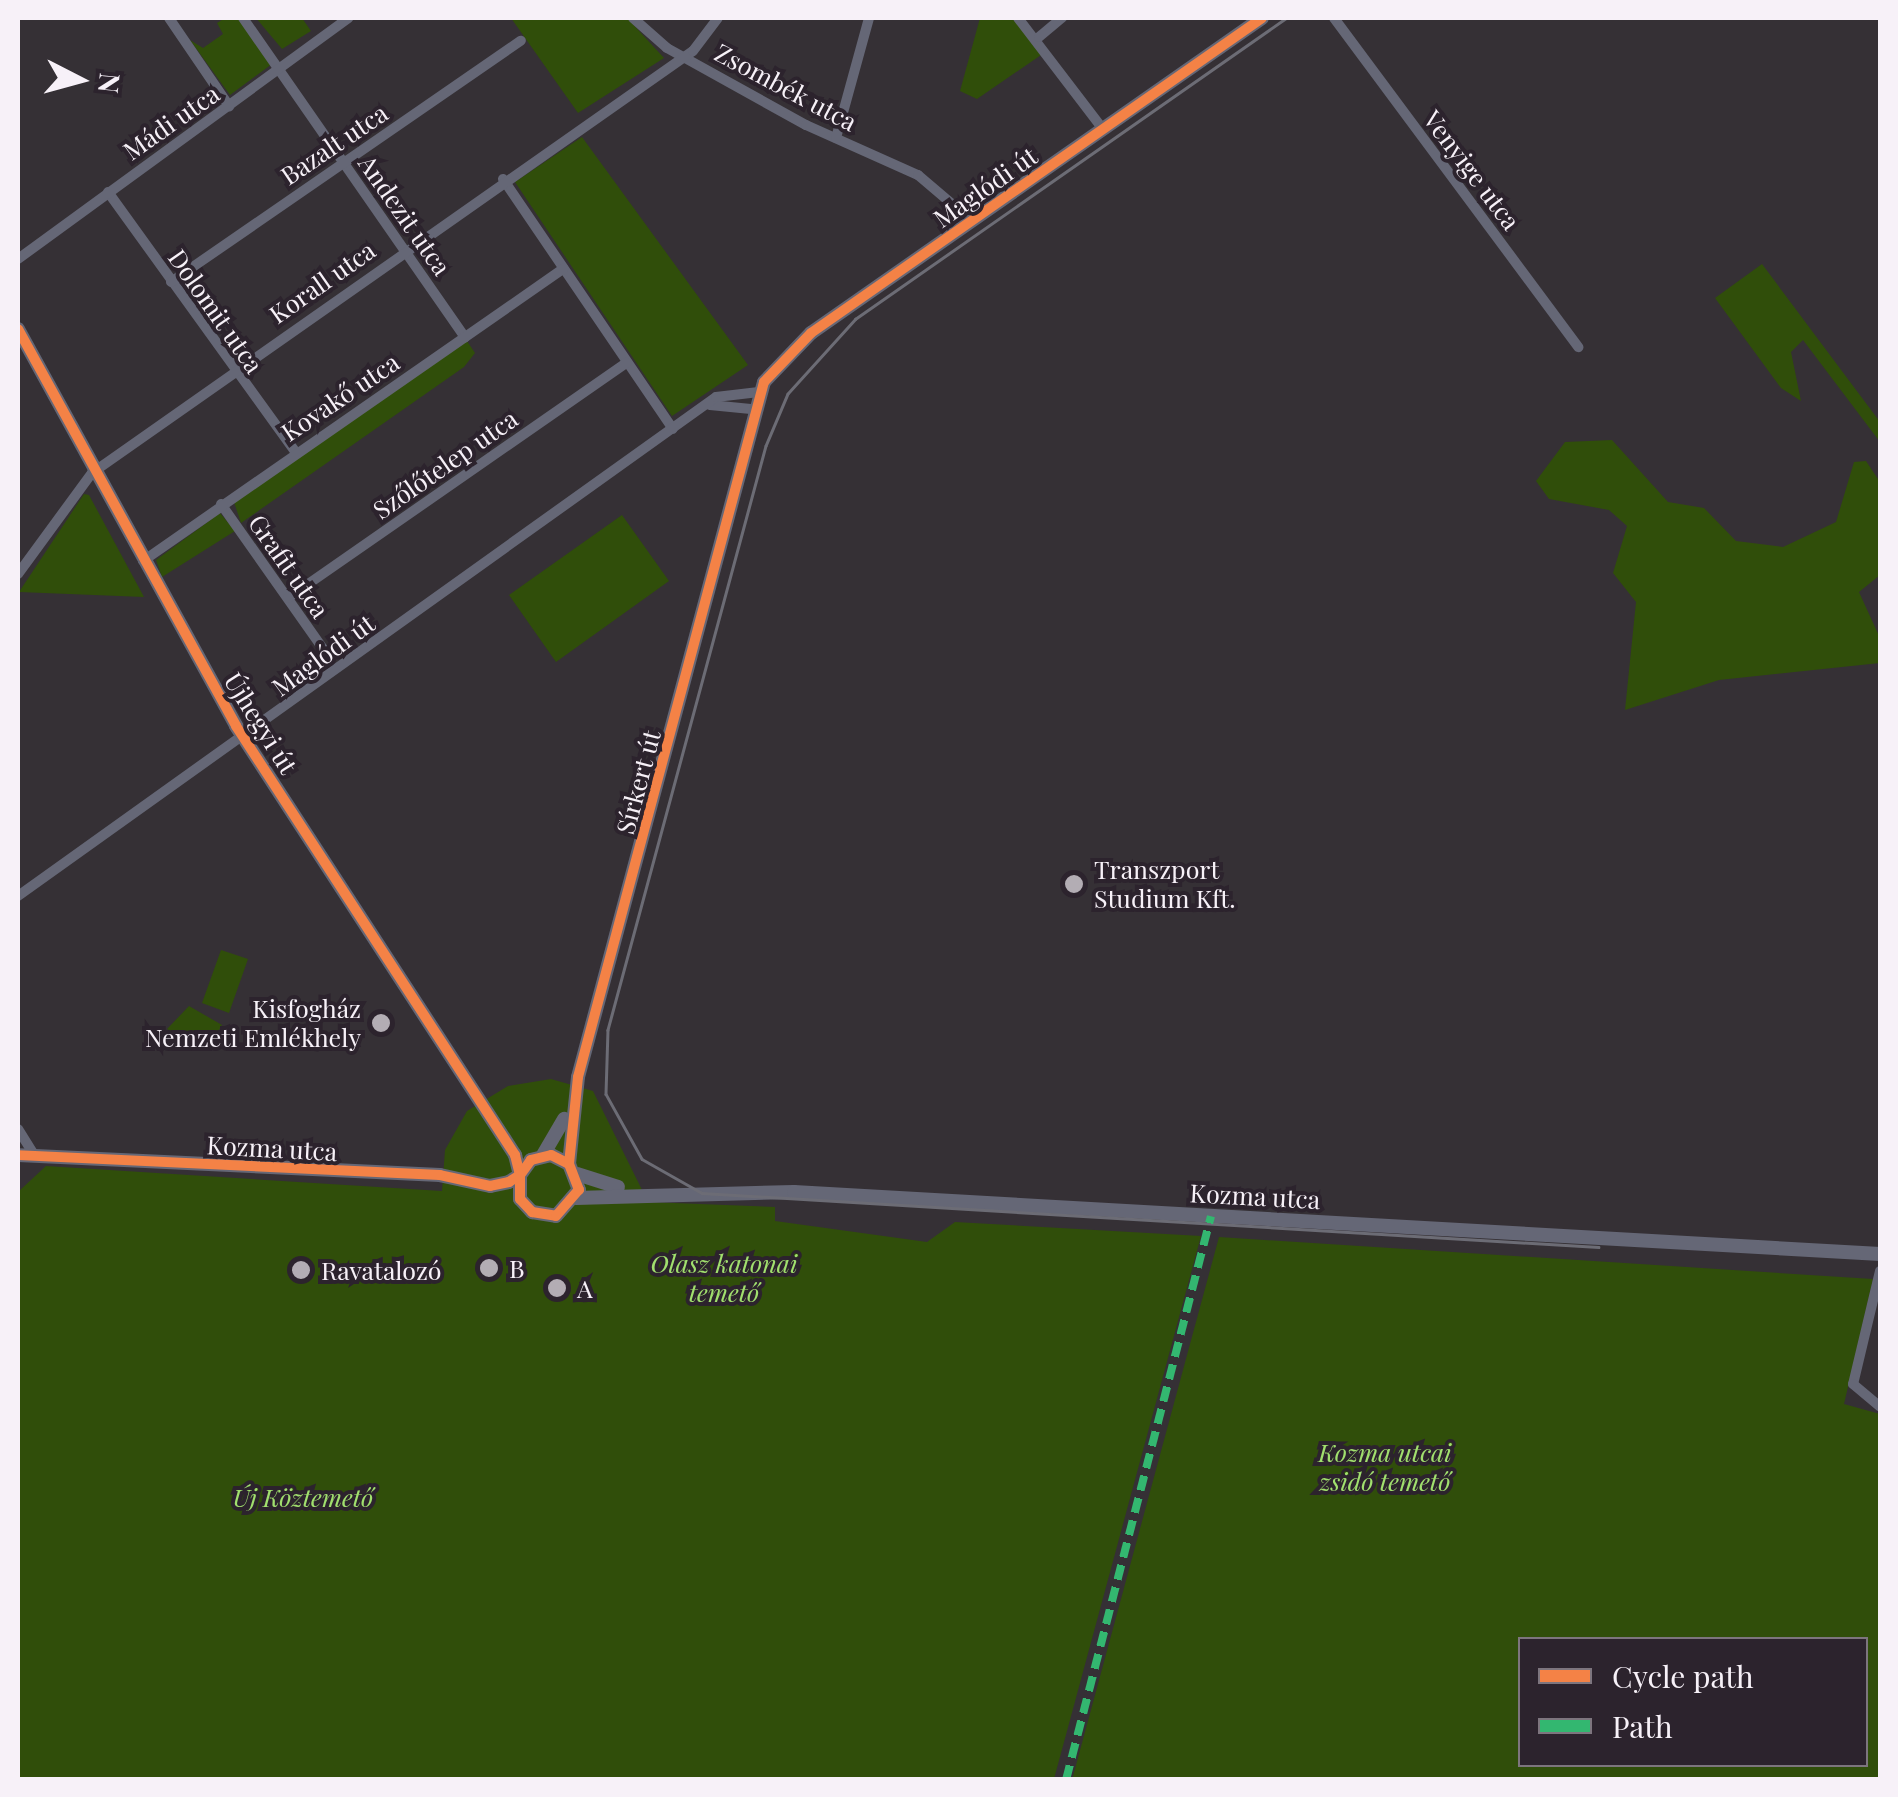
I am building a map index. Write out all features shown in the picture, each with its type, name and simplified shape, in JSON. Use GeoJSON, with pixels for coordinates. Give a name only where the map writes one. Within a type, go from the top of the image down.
{"type":"FeatureCollection","features":[{"type":"Feature","properties":{"kind":"street"},"geometry":{"type":"LineString","coordinates":[[169,18],[229,106]]}},
{"type":"Feature","properties":{"kind":"street","name":"Andezit utca"},"geometry":{"type":"LineString","coordinates":[[243,18],[465,337]]}},
{"type":"Feature","properties":{"kind":"street","name":"Mádi utca"},"geometry":{"type":"LineString","coordinates":[[18,259],[348,18]]}},
{"type":"Feature","properties":{"kind":"street","name":"Zsombék utca"},"geometry":{"type":"LineString","coordinates":[[634,18],[681,55],[836,138],[918,175],[972,221]]}},
{"type":"Feature","properties":{"kind":"street","name":"Korall utca"},"geometry":{"type":"LineString","coordinates":[[18,574],[92,473],[232,370],[707,39],[718,18]]}},
{"type":"Feature","properties":{"kind":"street"},"geometry":{"type":"LineString","coordinates":[[836,138],[869,18]]}},
{"type":"Feature","properties":{"kind":"street"},"geometry":{"type":"LineString","coordinates":[[1018,18],[1038,37],[1102,130]]}},
{"type":"Feature","properties":{"kind":"street"},"geometry":{"type":"LineString","coordinates":[[1038,37],[1062,18]]}},
{"type":"Feature","properties":{"kind":"street","name":"Maglódi út"},"geometry":{"type":"LineString","coordinates":[[752,410],[759,392],[811,333],[1262,18]]}},
{"type":"Feature","properties":{"kind":"street","name":"Venyige utca"},"geometry":{"type":"LineString","coordinates":[[1334,18],[1578,347]]}},
{"type":"Feature","properties":{"kind":"street","name":"Bazalt utca"},"geometry":{"type":"LineString","coordinates":[[171,282],[522,41]]}},
{"type":"Feature","properties":{"kind":"street"},"geometry":{"type":"LineString","coordinates":[[503,179],[672,428]]}},
{"type":"Feature","properties":{"kind":"street","name":"Dolomit utca"},"geometry":{"type":"LineString","coordinates":[[108,192],[232,370],[295,452]]}},
{"type":"Feature","properties":{"kind":"street","name":"Kovakő utca"},"geometry":{"type":"LineString","coordinates":[[144,562],[295,452],[563,269]]}},
{"type":"Feature","properties":{"kind":"street","name":"Újhegyi út"},"geometry":{"type":"LineString","coordinates":[[18,329],[92,473],[245,740],[495,1122],[520,1175]]}},
{"type":"Feature","properties":{"kind":"street","name":"Szőlőtelep utca"},"geometry":{"type":"LineString","coordinates":[[288,598],[626,363]]}},
{"type":"Feature","properties":{"kind":"street","name":"Maglódi út"},"geometry":{"type":"LineString","coordinates":[[18,896],[245,740],[723,393],[759,392]]}},
{"type":"Feature","properties":{"kind":"street"},"geometry":{"type":"LineString","coordinates":[[700,409],[752,410]]}},
{"type":"Feature","properties":{"kind":"street","name":"Sírkert út"},"geometry":{"type":"LineString","coordinates":[[543,1156],[575,1090],[752,410]]}},
{"type":"Feature","properties":{"kind":"street","name":"Grafit utca"},"geometry":{"type":"LineString","coordinates":[[221,504],[324,650]]}},
{"type":"Feature","properties":{"kind":"street","name":"Sírkert út"},"geometry":{"type":"LineString","coordinates":[[573,1169],[575,1090]]}},
{"type":"Feature","properties":{"kind":"street","name":"Újhegyi út"},"geometry":{"type":"LineString","coordinates":[[495,1122],[543,1156]]}},
{"type":"Feature","properties":{"kind":"street"},"geometry":{"type":"LineString","coordinates":[[18,1130],[35,1156]]}},
{"type":"Feature","properties":{"kind":"street","name":"Kozma utca"},"geometry":{"type":"LineString","coordinates":[[18,1155],[433,1176],[490,1186],[520,1175]]}},
{"type":"Feature","properties":{"kind":"street"},"geometry":{"type":"LineString","coordinates":[[520,1199],[520,1175],[543,1156]]}},
{"type":"Feature","properties":{"kind":"street","name":"Kozma utca"},"geometry":{"type":"LineString","coordinates":[[543,1156],[628,1190]]}},
{"type":"Feature","properties":{"kind":"street"},"geometry":{"type":"LineString","coordinates":[[573,1169],[576,1198]]}},
{"type":"Feature","properties":{"kind":"street","name":"Kozma utca"},"geometry":{"type":"LineString","coordinates":[[433,1176],[520,1199],[548,1217],[576,1198],[628,1190],[1880,1254]]}},
{"type":"Feature","properties":{"kind":"street"},"geometry":{"type":"LineString","coordinates":[[1880,1270],[1856,1394],[1880,1407]]}},
{"type":"Feature","properties":{"kind":"green space"},"geometry":{"type":"Polygon","coordinates":[[[225,18],[240,18],[272,64],[230,95],[190,40],[203,48],[223,34],[217,23],[225,18]]]}},
{"type":"Feature","properties":{"kind":"green space"},"geometry":{"type":"Polygon","coordinates":[[[256,18],[302,18],[311,31],[282,49],[256,18]]]}},
{"type":"Feature","properties":{"kind":"green space"},"geometry":{"type":"Polygon","coordinates":[[[511,18],[629,20],[664,58],[578,113],[511,18]]]}},
{"type":"Feature","properties":{"kind":"green space"},"geometry":{"type":"Polygon","coordinates":[[[980,18],[1014,18],[1044,53],[977,99],[960,91],[980,18]]]}},
{"type":"Feature","properties":{"kind":"green space"},"geometry":{"type":"Polygon","coordinates":[[[582,137],[748,365],[672,416],[515,182],[582,137]]]}},
{"type":"Feature","properties":{"kind":"green space"},"geometry":{"type":"Polygon","coordinates":[[[1762,264],[1880,422],[1880,442],[1803,340],[1791,352],[1801,401],[1781,388],[1715,298],[1762,264]]]}},
{"type":"Feature","properties":{"kind":"green space"},"geometry":{"type":"Polygon","coordinates":[[[467,341],[475,353],[464,367],[241,523],[234,502],[467,341]]]}},
{"type":"Feature","properties":{"kind":"green space"},"geometry":{"type":"Polygon","coordinates":[[[1612,440],[1668,502],[1704,508],[1736,541],[1783,547],[1836,522],[1854,462],[1866,461],[1880,482],[1880,575],[1859,592],[1880,638],[1880,663],[1719,680],[1625,710],[1636,602],[1613,573],[1627,526],[1609,510],[1549,499],[1536,481],[1565,442],[1612,440]]]}},
{"type":"Feature","properties":{"kind":"green space"},"geometry":{"type":"Polygon","coordinates":[[[84,494],[89,495],[144,597],[19,592],[84,494]]]}},
{"type":"Feature","properties":{"kind":"green space"},"geometry":{"type":"Polygon","coordinates":[[[220,513],[235,531],[162,577],[156,560],[220,513]]]}},
{"type":"Feature","properties":{"kind":"green space"},"geometry":{"type":"Polygon","coordinates":[[[622,515],[669,581],[556,662],[509,595],[622,515]]]}},
{"type":"Feature","properties":{"kind":"green space"},"geometry":{"type":"Polygon","coordinates":[[[221,950],[248,959],[229,1013],[202,1003],[221,950]]]}},
{"type":"Feature","properties":{"kind":"green space"},"geometry":{"type":"Polygon","coordinates":[[[189,1006],[222,1025],[207,1050],[167,1029],[189,1006]]]}},
{"type":"Feature","properties":{"kind":"green space","name":"Új Köztemető"},"geometry":{"type":"Polygon","coordinates":[[[551,1079],[593,1091],[648,1202],[775,1207],[775,1221],[927,1242],[955,1222],[1201,1236],[1054,1779],[18,1780],[18,1192],[46,1166],[442,1191],[445,1150],[467,1111],[508,1086],[551,1079]]]}},
{"type":"Feature","properties":{"kind":"green space","name":"Kozma utcai zsidó temető"},"geometry":{"type":"Polygon","coordinates":[[[1219,1237],[1873,1279],[1844,1404],[1880,1414],[1880,1779],[1072,1780],[1219,1237]]]}},
{"type":"Feature","properties":{"kind":"tram line"},"geometry":{"type":"LineString","coordinates":[[1287,18],[856,319],[788,394],[766,446],[608,1030],[606,1094],[642,1159],[702,1193],[1598,1247]]}},
{"type":"Feature","properties":{"kind":"marked path"},"geometry":{"type":"LineString","coordinates":[[1066,1780],[1211,1216]]}},
{"type":"Feature","properties":{"kind":"cycle path"},"geometry":{"type":"LineString","coordinates":[[569,1164],[578,1077],[764,382],[811,333],[1262,18]]}},
{"type":"Feature","properties":{"kind":"cycle path"},"geometry":{"type":"LineString","coordinates":[[18,329],[236,726],[515,1155],[520,1175],[520,1199],[532,1212],[556,1216],[579,1190],[569,1164],[551,1155],[531,1160],[520,1175],[509,1182],[490,1186],[440,1175],[18,1155]]}},
{"type":"Feature","properties":{"kind":"place","name":"Transzport Studium Kft."},"geometry":{"type":"Point","coordinates":[1074,884]}},
{"type":"Feature","properties":{"kind":"place","name":"Kisfogház Nemzeti Emlékhely"},"geometry":{"type":"Point","coordinates":[381,1023]}},
{"type":"Feature","properties":{"kind":"place","name":"B"},"geometry":{"type":"Point","coordinates":[489,1268]}},
{"type":"Feature","properties":{"kind":"place","name":"Ravatalozó"},"geometry":{"type":"Point","coordinates":[301,1270]}},
{"type":"Feature","properties":{"kind":"place","name":"A"},"geometry":{"type":"Point","coordinates":[557,1288]}},
{"type":"Feature","properties":{"kind":"park label","name":"Olasz katonai temető"},"geometry":{"type":"Point","coordinates":[724,1278]}}]}
